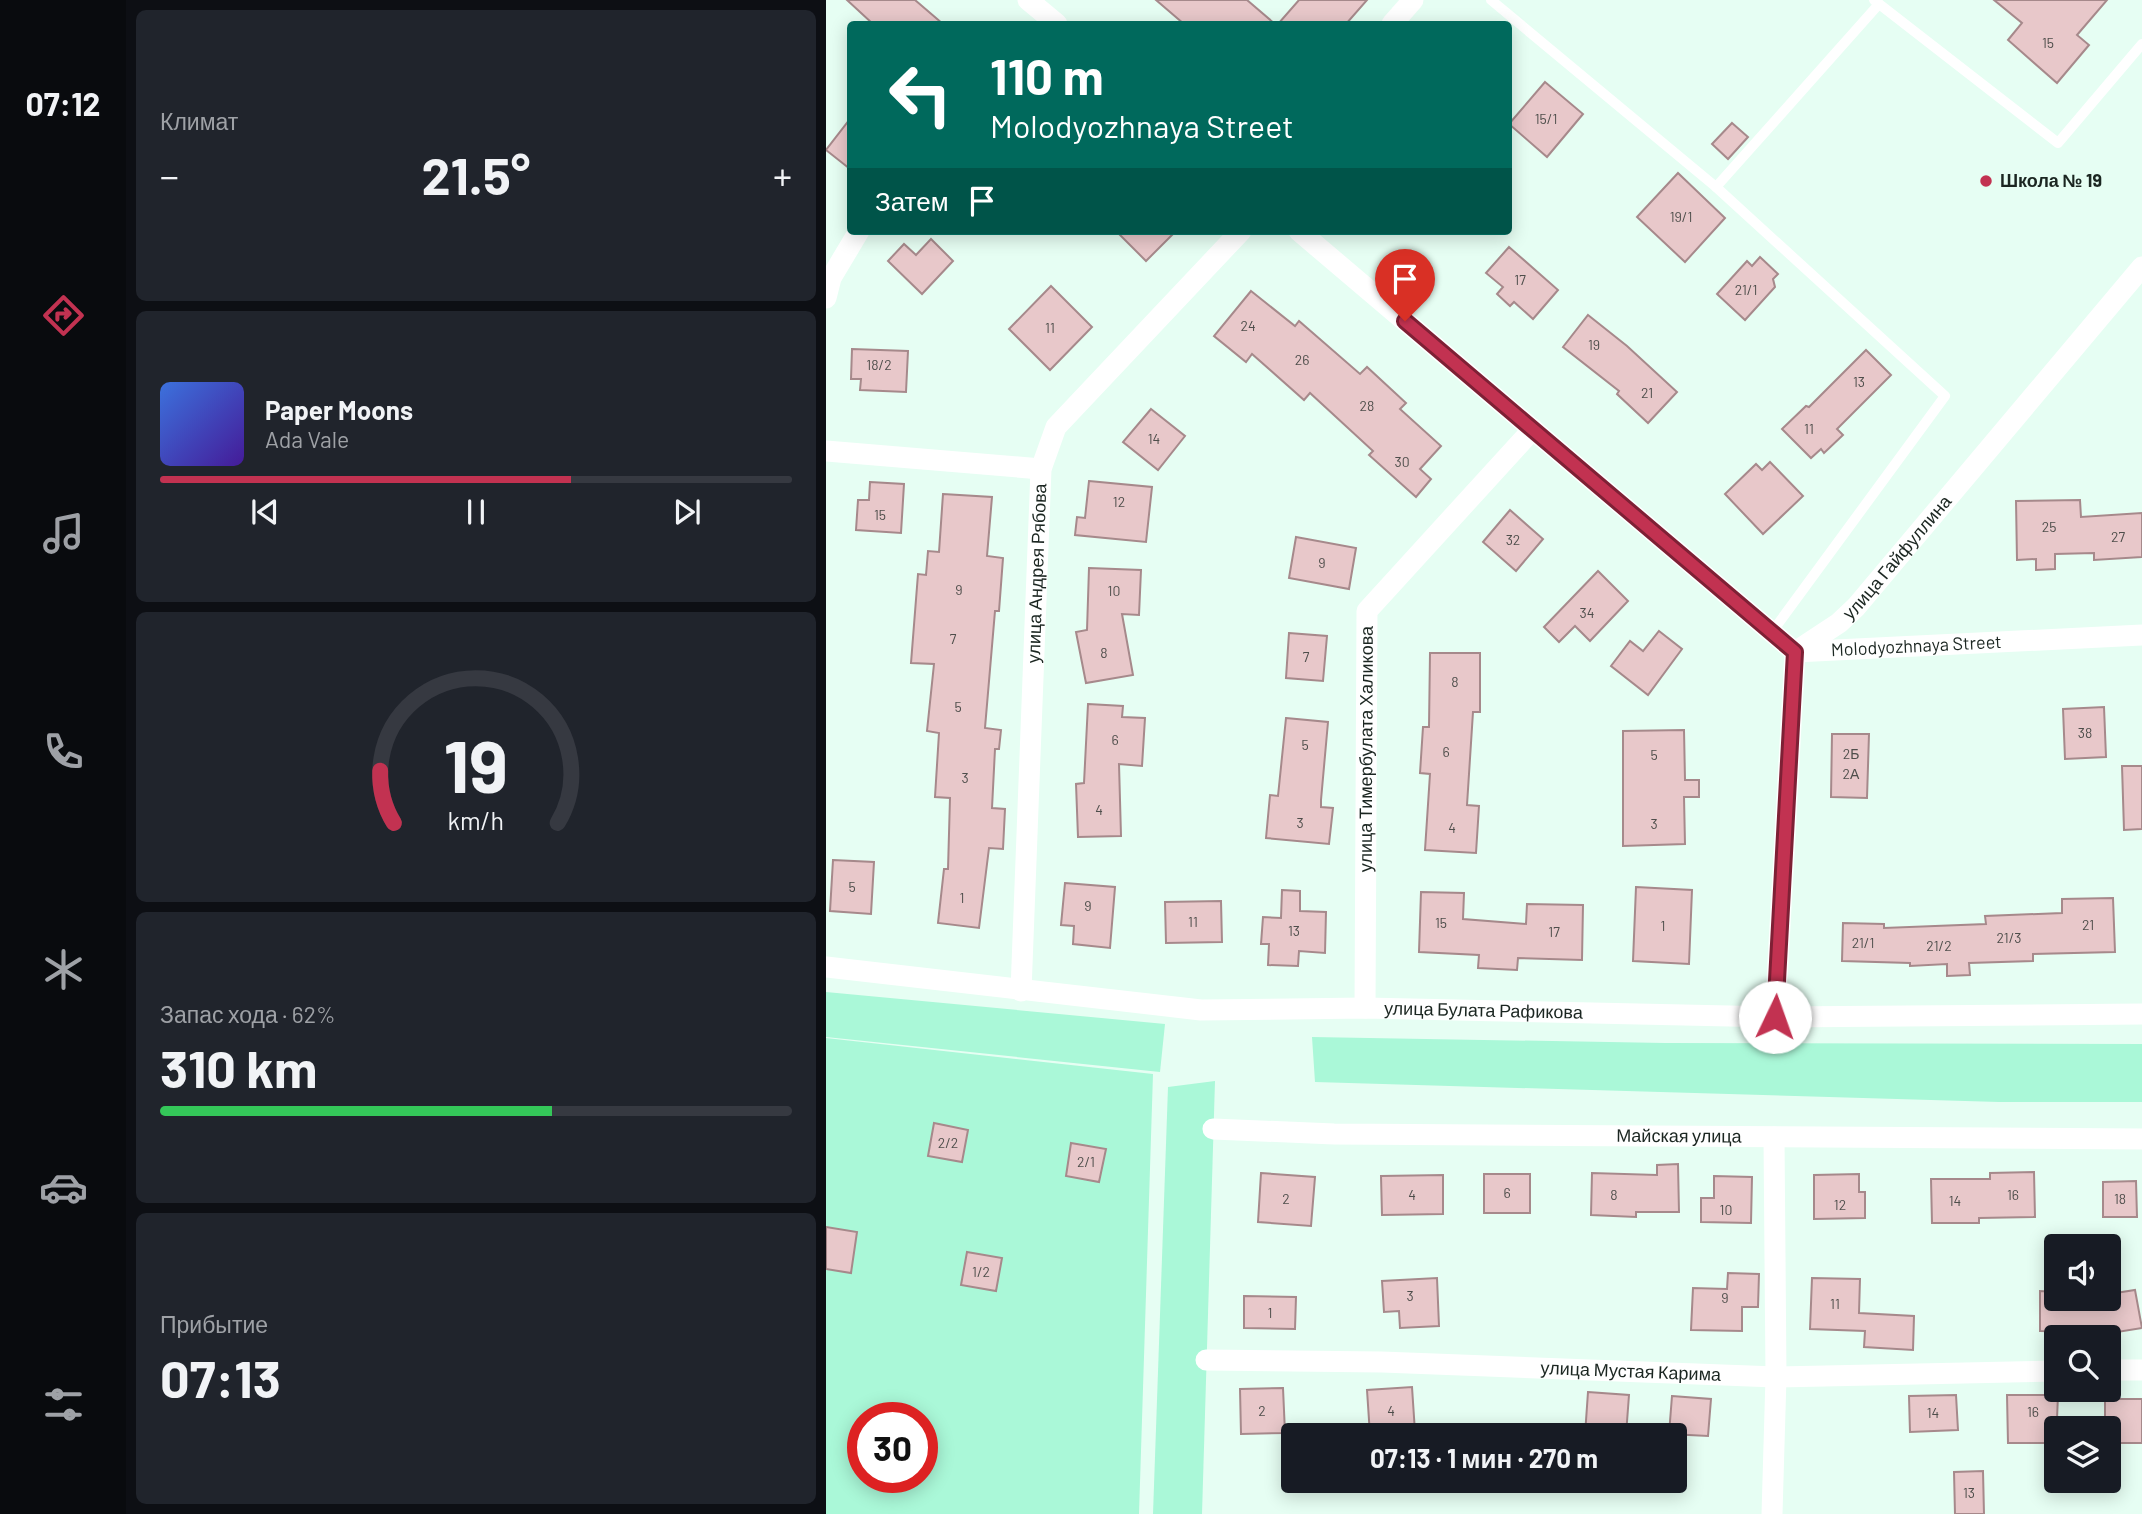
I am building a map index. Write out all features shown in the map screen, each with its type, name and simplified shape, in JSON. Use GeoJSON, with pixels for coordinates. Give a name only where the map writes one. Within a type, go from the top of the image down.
{"type":"FeatureCollection","features":[{"type":"Feature","properties":{"kind":"street"},"geometry":{"type":"LineString","coordinates":[[1028,0],[1049,21]]}},
{"type":"Feature","properties":{"kind":"street"},"geometry":{"type":"LineString","coordinates":[[1395,21],[1413,0]]}},
{"type":"Feature","properties":{"kind":"street"},"geometry":{"type":"LineString","coordinates":[[826,298],[831,278],[857,235]]}},
{"type":"Feature","properties":{"kind":"street","name":"улица Андрея Рябова"},"geometry":{"type":"LineString","coordinates":[[1021,991],[1041,469],[1056,427],[1237,235]]}},
{"type":"Feature","properties":{"kind":"street"},"geometry":{"type":"LineString","coordinates":[[1304,235],[1795,652],[1775,1017]]}},
{"type":"Feature","properties":{"kind":"street","name":"улица Гайфуллина"},"geometry":{"type":"LineString","coordinates":[[1795,652],[1839,623],[1856,607],[2142,267]]}},
{"type":"Feature","properties":{"kind":"street","name":"улица Тимербулата Халикова"},"geometry":{"type":"LineString","coordinates":[[1365,1008],[1367,611],[1532,429]]}},
{"type":"Feature","properties":{"kind":"street"},"geometry":{"type":"LineString","coordinates":[[826,451],[1041,469]]}},
{"type":"Feature","properties":{"kind":"street","name":"Molodyozhnaya Street"},"geometry":{"type":"LineString","coordinates":[[1795,652],[2142,635]]}},
{"type":"Feature","properties":{"kind":"street","name":"улица Булата Рафикова"},"geometry":{"type":"LineString","coordinates":[[826,967],[1201,1010],[1365,1008],[1775,1017],[2142,1014]]}},
{"type":"Feature","properties":{"kind":"street","name":"Майская улица"},"geometry":{"type":"LineString","coordinates":[[1213,1129],[1334,1134],[2142,1139]]}},
{"type":"Feature","properties":{"kind":"street"},"geometry":{"type":"LineString","coordinates":[[1772,1514],[1776,1377],[1774,1136]]}},
{"type":"Feature","properties":{"kind":"street","name":"улица Мустая Карима"},"geometry":{"type":"LineString","coordinates":[[1206,1360],[1409,1363],[1776,1377],[2044,1371]]}},
{"type":"Feature","properties":{"kind":"street"},"geometry":{"type":"LineString","coordinates":[[2121,1370],[2142,1370]]}},
{"type":"Feature","properties":{"kind":"lane"},"geometry":{"type":"LineString","coordinates":[[1491,0],[1716,187],[1945,396],[1772,632]]}},
{"type":"Feature","properties":{"kind":"lane"},"geometry":{"type":"LineString","coordinates":[[1716,187],[1877,2],[2058,143],[2142,44]]}},
{"type":"Feature","properties":{"kind":"green space"},"geometry":{"type":"Polygon","coordinates":[[[826,992],[1165,1024],[1160,1072],[826,1037],[826,992]]]}},
{"type":"Feature","properties":{"kind":"green space"},"geometry":{"type":"Polygon","coordinates":[[[1312,1037],[1665,1043],[2142,1044],[2142,1102],[1999,1102],[1315,1082],[1312,1037]]]}},
{"type":"Feature","properties":{"kind":"green space"},"geometry":{"type":"Polygon","coordinates":[[[826,1038],[1153,1074],[1139,1514],[826,1514],[826,1038]]]}},
{"type":"Feature","properties":{"kind":"green space"},"geometry":{"type":"Polygon","coordinates":[[[1215,1081],[1202,1514],[1153,1514],[1168,1087],[1215,1081]]]}},
{"type":"Feature","properties":{"kind":"building"},"geometry":{"type":"Polygon","coordinates":[[[847,0],[915,0],[940,21],[870,21],[847,0]]]}},
{"type":"Feature","properties":{"kind":"building"},"geometry":{"type":"Polygon","coordinates":[[[1156,0],[1247,0],[1272,21],[1180,21],[1156,0]]]}},
{"type":"Feature","properties":{"kind":"building"},"geometry":{"type":"Polygon","coordinates":[[[1299,0],[1367,0],[1349,21],[1281,21],[1299,0]]]}},
{"type":"Feature","properties":{"kind":"building"},"geometry":{"type":"Polygon","coordinates":[[[1994,0],[2107,0],[2077,35],[2089,45],[2057,83],[2008,40],[2022,23],[1994,0]]]}},
{"type":"Feature","properties":{"kind":"building"},"geometry":{"type":"Polygon","coordinates":[[[1545,82],[1583,114],[1547,157],[1512,127],[1512,120],[1545,82]]]}},
{"type":"Feature","properties":{"kind":"building"},"geometry":{"type":"Polygon","coordinates":[[[847,123],[847,167],[826,150],[847,123]]]}},
{"type":"Feature","properties":{"kind":"building"},"geometry":{"type":"Polygon","coordinates":[[[1732,123],[1748,137],[1728,159],[1712,144],[1732,123]]]}},
{"type":"Feature","properties":{"kind":"building"},"geometry":{"type":"Polygon","coordinates":[[[1678,173],[1725,218],[1685,262],[1637,217],[1678,173]]]}},
{"type":"Feature","properties":{"kind":"building"},"geometry":{"type":"Polygon","coordinates":[[[1120,235],[1172,235],[1146,261],[1120,235]]]}},
{"type":"Feature","properties":{"kind":"building"},"geometry":{"type":"Polygon","coordinates":[[[931,239],[953,261],[922,294],[888,261],[904,244],[916,255],[931,239]]]}},
{"type":"Feature","properties":{"kind":"building"},"geometry":{"type":"Polygon","coordinates":[[[1509,247],[1558,290],[1533,319],[1514,302],[1510,306],[1497,294],[1503,287],[1486,273],[1509,247]]]}},
{"type":"Feature","properties":{"kind":"building"},"geometry":{"type":"Polygon","coordinates":[[[1760,257],[1778,274],[1773,279],[1775,287],[1745,320],[1717,294],[1747,261],[1752,266],[1760,257]]]}},
{"type":"Feature","properties":{"kind":"building"},"geometry":{"type":"Polygon","coordinates":[[[1051,286],[1092,327],[1050,370],[1009,329],[1051,286]]]}},
{"type":"Feature","properties":{"kind":"building"},"geometry":{"type":"Polygon","coordinates":[[[1251,291],[1295,326],[1299,321],[1360,374],[1367,367],[1406,403],[1400,409],[1441,446],[1420,469],[1431,479],[1416,497],[1369,455],[1373,451],[1310,393],[1304,400],[1252,354],[1246,362],[1214,336],[1251,291]]]}},
{"type":"Feature","properties":{"kind":"building"},"geometry":{"type":"Polygon","coordinates":[[[1588,315],[1677,392],[1648,423],[1617,394],[1619,391],[1563,347],[1588,315]]]}},
{"type":"Feature","properties":{"kind":"building"},"geometry":{"type":"Polygon","coordinates":[[[852,349],[908,351],[906,392],[860,390],[861,379],[851,379],[852,349]]]}},
{"type":"Feature","properties":{"kind":"building"},"geometry":{"type":"Polygon","coordinates":[[[1866,350],[1891,375],[1837,429],[1843,435],[1824,453],[1821,449],[1811,458],[1782,429],[1806,406],[1809,407],[1866,350]]]}},
{"type":"Feature","properties":{"kind":"building"},"geometry":{"type":"Polygon","coordinates":[[[1151,409],[1185,436],[1158,470],[1123,442],[1151,409]]]}},
{"type":"Feature","properties":{"kind":"building"},"geometry":{"type":"Polygon","coordinates":[[[1770,462],[1803,496],[1763,534],[1725,494],[1756,464],[1762,470],[1770,462]]]}},
{"type":"Feature","properties":{"kind":"building"},"geometry":{"type":"Polygon","coordinates":[[[1089,481],[1152,487],[1146,542],[1075,535],[1077,517],[1085,518],[1089,481]]]}},
{"type":"Feature","properties":{"kind":"building"},"geometry":{"type":"Polygon","coordinates":[[[870,482],[904,484],[901,533],[856,530],[858,500],[869,500],[870,482]]]}},
{"type":"Feature","properties":{"kind":"building"},"geometry":{"type":"Polygon","coordinates":[[[943,494],[992,497],[987,556],[1003,558],[999,611],[995,611],[985,728],[1001,730],[999,749],[995,749],[992,808],[1005,809],[1003,849],[989,848],[979,928],[938,923],[944,869],[948,869],[950,798],[935,797],[939,733],[927,731],[934,664],[911,663],[918,574],[926,575],[928,551],[939,552],[943,494]]]}},
{"type":"Feature","properties":{"kind":"building"},"geometry":{"type":"Polygon","coordinates":[[[2080,500],[2081,517],[2142,513],[2142,557],[2094,560],[2094,553],[2055,554],[2055,569],[2036,570],[2036,559],[2017,560],[2016,501],[2080,500]]]}},
{"type":"Feature","properties":{"kind":"building"},"geometry":{"type":"Polygon","coordinates":[[[1510,510],[1543,539],[1516,571],[1483,542],[1510,510]]]}},
{"type":"Feature","properties":{"kind":"building"},"geometry":{"type":"Polygon","coordinates":[[[1296,537],[1356,548],[1349,589],[1289,578],[1296,537]]]}},
{"type":"Feature","properties":{"kind":"building"},"geometry":{"type":"Polygon","coordinates":[[[1089,568],[1141,570],[1139,615],[1122,614],[1133,675],[1086,683],[1076,632],[1087,630],[1089,568]]]}},
{"type":"Feature","properties":{"kind":"building"},"geometry":{"type":"Polygon","coordinates":[[[1598,571],[1628,601],[1590,641],[1575,626],[1559,642],[1544,627],[1598,571]]]}},
{"type":"Feature","properties":{"kind":"building"},"geometry":{"type":"Polygon","coordinates":[[[1659,631],[1682,649],[1648,695],[1611,666],[1630,641],[1643,651],[1659,631]]]}},
{"type":"Feature","properties":{"kind":"building"},"geometry":{"type":"Polygon","coordinates":[[[1289,633],[1327,636],[1323,681],[1286,678],[1289,633]]]}},
{"type":"Feature","properties":{"kind":"building"},"geometry":{"type":"Polygon","coordinates":[[[1430,653],[1480,653],[1480,712],[1473,712],[1467,805],[1479,806],[1476,853],[1425,850],[1430,774],[1420,773],[1423,727],[1429,727],[1430,653]]]}},
{"type":"Feature","properties":{"kind":"building"},"geometry":{"type":"Polygon","coordinates":[[[1088,704],[1123,706],[1122,717],[1145,718],[1142,766],[1119,764],[1121,836],[1078,837],[1076,784],[1084,783],[1088,704]]]}},
{"type":"Feature","properties":{"kind":"building"},"geometry":{"type":"Polygon","coordinates":[[[2104,707],[2106,757],[2065,759],[2063,709],[2104,707]]]}},
{"type":"Feature","properties":{"kind":"building"},"geometry":{"type":"Polygon","coordinates":[[[1286,718],[1328,722],[1321,807],[1333,808],[1329,844],[1266,838],[1270,795],[1278,796],[1286,718]]]}},
{"type":"Feature","properties":{"kind":"building"},"geometry":{"type":"Polygon","coordinates":[[[1684,730],[1685,780],[1699,780],[1699,797],[1684,797],[1685,844],[1623,846],[1623,731],[1684,730]]]}},
{"type":"Feature","properties":{"kind":"building"},"geometry":{"type":"Polygon","coordinates":[[[1832,734],[1869,734],[1867,798],[1831,797],[1832,734]]]}},
{"type":"Feature","properties":{"kind":"building"},"geometry":{"type":"Polygon","coordinates":[[[2122,766],[2142,766],[2142,829],[2124,830],[2122,766]]]}},
{"type":"Feature","properties":{"kind":"building"},"geometry":{"type":"Polygon","coordinates":[[[833,860],[874,862],[871,914],[830,911],[833,860]]]}},
{"type":"Feature","properties":{"kind":"building"},"geometry":{"type":"Polygon","coordinates":[[[1065,883],[1115,887],[1110,948],[1073,944],[1074,926],[1061,925],[1065,883]]]}},
{"type":"Feature","properties":{"kind":"building"},"geometry":{"type":"Polygon","coordinates":[[[1636,887],[1692,890],[1689,964],[1633,961],[1636,887]]]}},
{"type":"Feature","properties":{"kind":"building"},"geometry":{"type":"Polygon","coordinates":[[[1282,890],[1300,891],[1300,911],[1326,912],[1325,953],[1299,951],[1298,966],[1268,965],[1269,944],[1261,944],[1263,917],[1281,918],[1282,890]]]}},
{"type":"Feature","properties":{"kind":"building"},"geometry":{"type":"Polygon","coordinates":[[[1421,892],[1464,893],[1463,919],[1526,924],[1527,904],[1583,905],[1582,960],[1518,958],[1517,970],[1478,968],[1479,955],[1419,952],[1421,892]]]}},
{"type":"Feature","properties":{"kind":"building"},"geometry":{"type":"Polygon","coordinates":[[[2113,898],[2115,952],[2033,954],[2033,961],[1969,963],[1970,975],[1947,976],[1947,964],[1910,966],[1910,963],[1842,961],[1843,923],[1884,924],[1884,928],[1986,924],[1985,916],[2062,913],[2062,899],[2113,898]]]}},
{"type":"Feature","properties":{"kind":"building"},"geometry":{"type":"Polygon","coordinates":[[[1221,901],[1222,942],[1166,943],[1165,902],[1221,901]]]}},
{"type":"Feature","properties":{"kind":"building"},"geometry":{"type":"Polygon","coordinates":[[[934,1123],[968,1130],[962,1162],[928,1156],[934,1123]]]}},
{"type":"Feature","properties":{"kind":"building"},"geometry":{"type":"Polygon","coordinates":[[[1071,1143],[1106,1149],[1099,1182],[1066,1176],[1071,1143]]]}},
{"type":"Feature","properties":{"kind":"building"},"geometry":{"type":"Polygon","coordinates":[[[1678,1164],[1679,1212],[1636,1212],[1636,1217],[1591,1215],[1592,1173],[1657,1175],[1657,1165],[1678,1164]]]}},
{"type":"Feature","properties":{"kind":"building"},"geometry":{"type":"Polygon","coordinates":[[[2034,1172],[2035,1217],[1979,1218],[1979,1223],[1932,1223],[1931,1179],[1990,1179],[1990,1173],[2034,1172]]]}},
{"type":"Feature","properties":{"kind":"building"},"geometry":{"type":"Polygon","coordinates":[[[1261,1173],[1315,1177],[1311,1226],[1258,1222],[1261,1173]]]}},
{"type":"Feature","properties":{"kind":"building"},"geometry":{"type":"Polygon","coordinates":[[[1484,1174],[1530,1174],[1530,1213],[1484,1213],[1484,1174]]]}},
{"type":"Feature","properties":{"kind":"building"},"geometry":{"type":"Polygon","coordinates":[[[1859,1174],[1859,1192],[1865,1192],[1865,1218],[1814,1219],[1814,1175],[1859,1174]]]}},
{"type":"Feature","properties":{"kind":"building"},"geometry":{"type":"Polygon","coordinates":[[[1443,1175],[1443,1214],[1382,1215],[1381,1176],[1443,1175]]]}},
{"type":"Feature","properties":{"kind":"building"},"geometry":{"type":"Polygon","coordinates":[[[1714,1176],[1752,1177],[1751,1223],[1701,1222],[1701,1198],[1714,1198],[1714,1176]]]}},
{"type":"Feature","properties":{"kind":"building"},"geometry":{"type":"Polygon","coordinates":[[[2136,1181],[2137,1217],[2103,1217],[2103,1182],[2136,1181]]]}},
{"type":"Feature","properties":{"kind":"building"},"geometry":{"type":"Polygon","coordinates":[[[826,1227],[857,1232],[851,1273],[826,1269],[826,1227]]]}},
{"type":"Feature","properties":{"kind":"building"},"geometry":{"type":"Polygon","coordinates":[[[967,1252],[1002,1258],[996,1291],[961,1285],[967,1252]]]}},
{"type":"Feature","properties":{"kind":"building"},"geometry":{"type":"Polygon","coordinates":[[[1728,1273],[1759,1274],[1758,1307],[1742,1307],[1742,1331],[1691,1330],[1693,1288],[1727,1289],[1728,1273]]]}},
{"type":"Feature","properties":{"kind":"building"},"geometry":{"type":"Polygon","coordinates":[[[1437,1278],[1439,1326],[1400,1328],[1399,1311],[1384,1312],[1382,1281],[1437,1278]]]}},
{"type":"Feature","properties":{"kind":"building"},"geometry":{"type":"Polygon","coordinates":[[[1812,1278],[1860,1279],[1859,1313],[1914,1316],[1913,1350],[1864,1347],[1865,1331],[1810,1329],[1812,1278]]]}},
{"type":"Feature","properties":{"kind":"building"},"geometry":{"type":"Polygon","coordinates":[[[2135,1290],[2142,1328],[2121,1331],[2121,1325],[2044,1325],[2044,1331],[2040,1331],[2040,1291],[2044,1291],[2044,1311],[2121,1311],[2121,1292],[2135,1290]]]}},
{"type":"Feature","properties":{"kind":"building"},"geometry":{"type":"Polygon","coordinates":[[[1244,1296],[1296,1297],[1295,1329],[1244,1328],[1244,1296]]]}},
{"type":"Feature","properties":{"kind":"building"},"geometry":{"type":"Polygon","coordinates":[[[1412,1387],[1414,1423],[1369,1423],[1367,1390],[1412,1387]]]}},
{"type":"Feature","properties":{"kind":"building"},"geometry":{"type":"Polygon","coordinates":[[[1283,1388],[1285,1423],[1281,1423],[1281,1433],[1241,1434],[1240,1389],[1283,1388]]]}},
{"type":"Feature","properties":{"kind":"building"},"geometry":{"type":"Polygon","coordinates":[[[1588,1392],[1629,1395],[1627,1423],[1586,1423],[1588,1392]]]}},
{"type":"Feature","properties":{"kind":"building"},"geometry":{"type":"Polygon","coordinates":[[[1956,1395],[1958,1430],[1910,1432],[1909,1396],[1956,1395]]]}},
{"type":"Feature","properties":{"kind":"building"},"geometry":{"type":"Polygon","coordinates":[[[2007,1395],[2044,1395],[2044,1402],[2058,1402],[2057,1416],[2044,1416],[2044,1443],[2008,1443],[2007,1395]]]}},
{"type":"Feature","properties":{"kind":"building"},"geometry":{"type":"Polygon","coordinates":[[[1672,1396],[1711,1399],[1708,1436],[1687,1435],[1687,1423],[1670,1423],[1672,1396]]]}},
{"type":"Feature","properties":{"kind":"building"},"geometry":{"type":"Polygon","coordinates":[[[2142,1399],[2142,1443],[2121,1443],[2121,1416],[2105,1416],[2105,1402],[2142,1399]]]}},
{"type":"Feature","properties":{"kind":"building"},"geometry":{"type":"Polygon","coordinates":[[[1983,1471],[1984,1514],[1955,1514],[1954,1472],[1983,1471]]]}},
{"type":"Feature","properties":{"kind":"place","name":"Школа № 19"},"geometry":{"type":"Point","coordinates":[1986,181]}},
{"type":"Feature","properties":{"kind":"route"},"geometry":{"type":"LineString","coordinates":[[1405,321],[1795,652],[1775,1017]]}}]}
